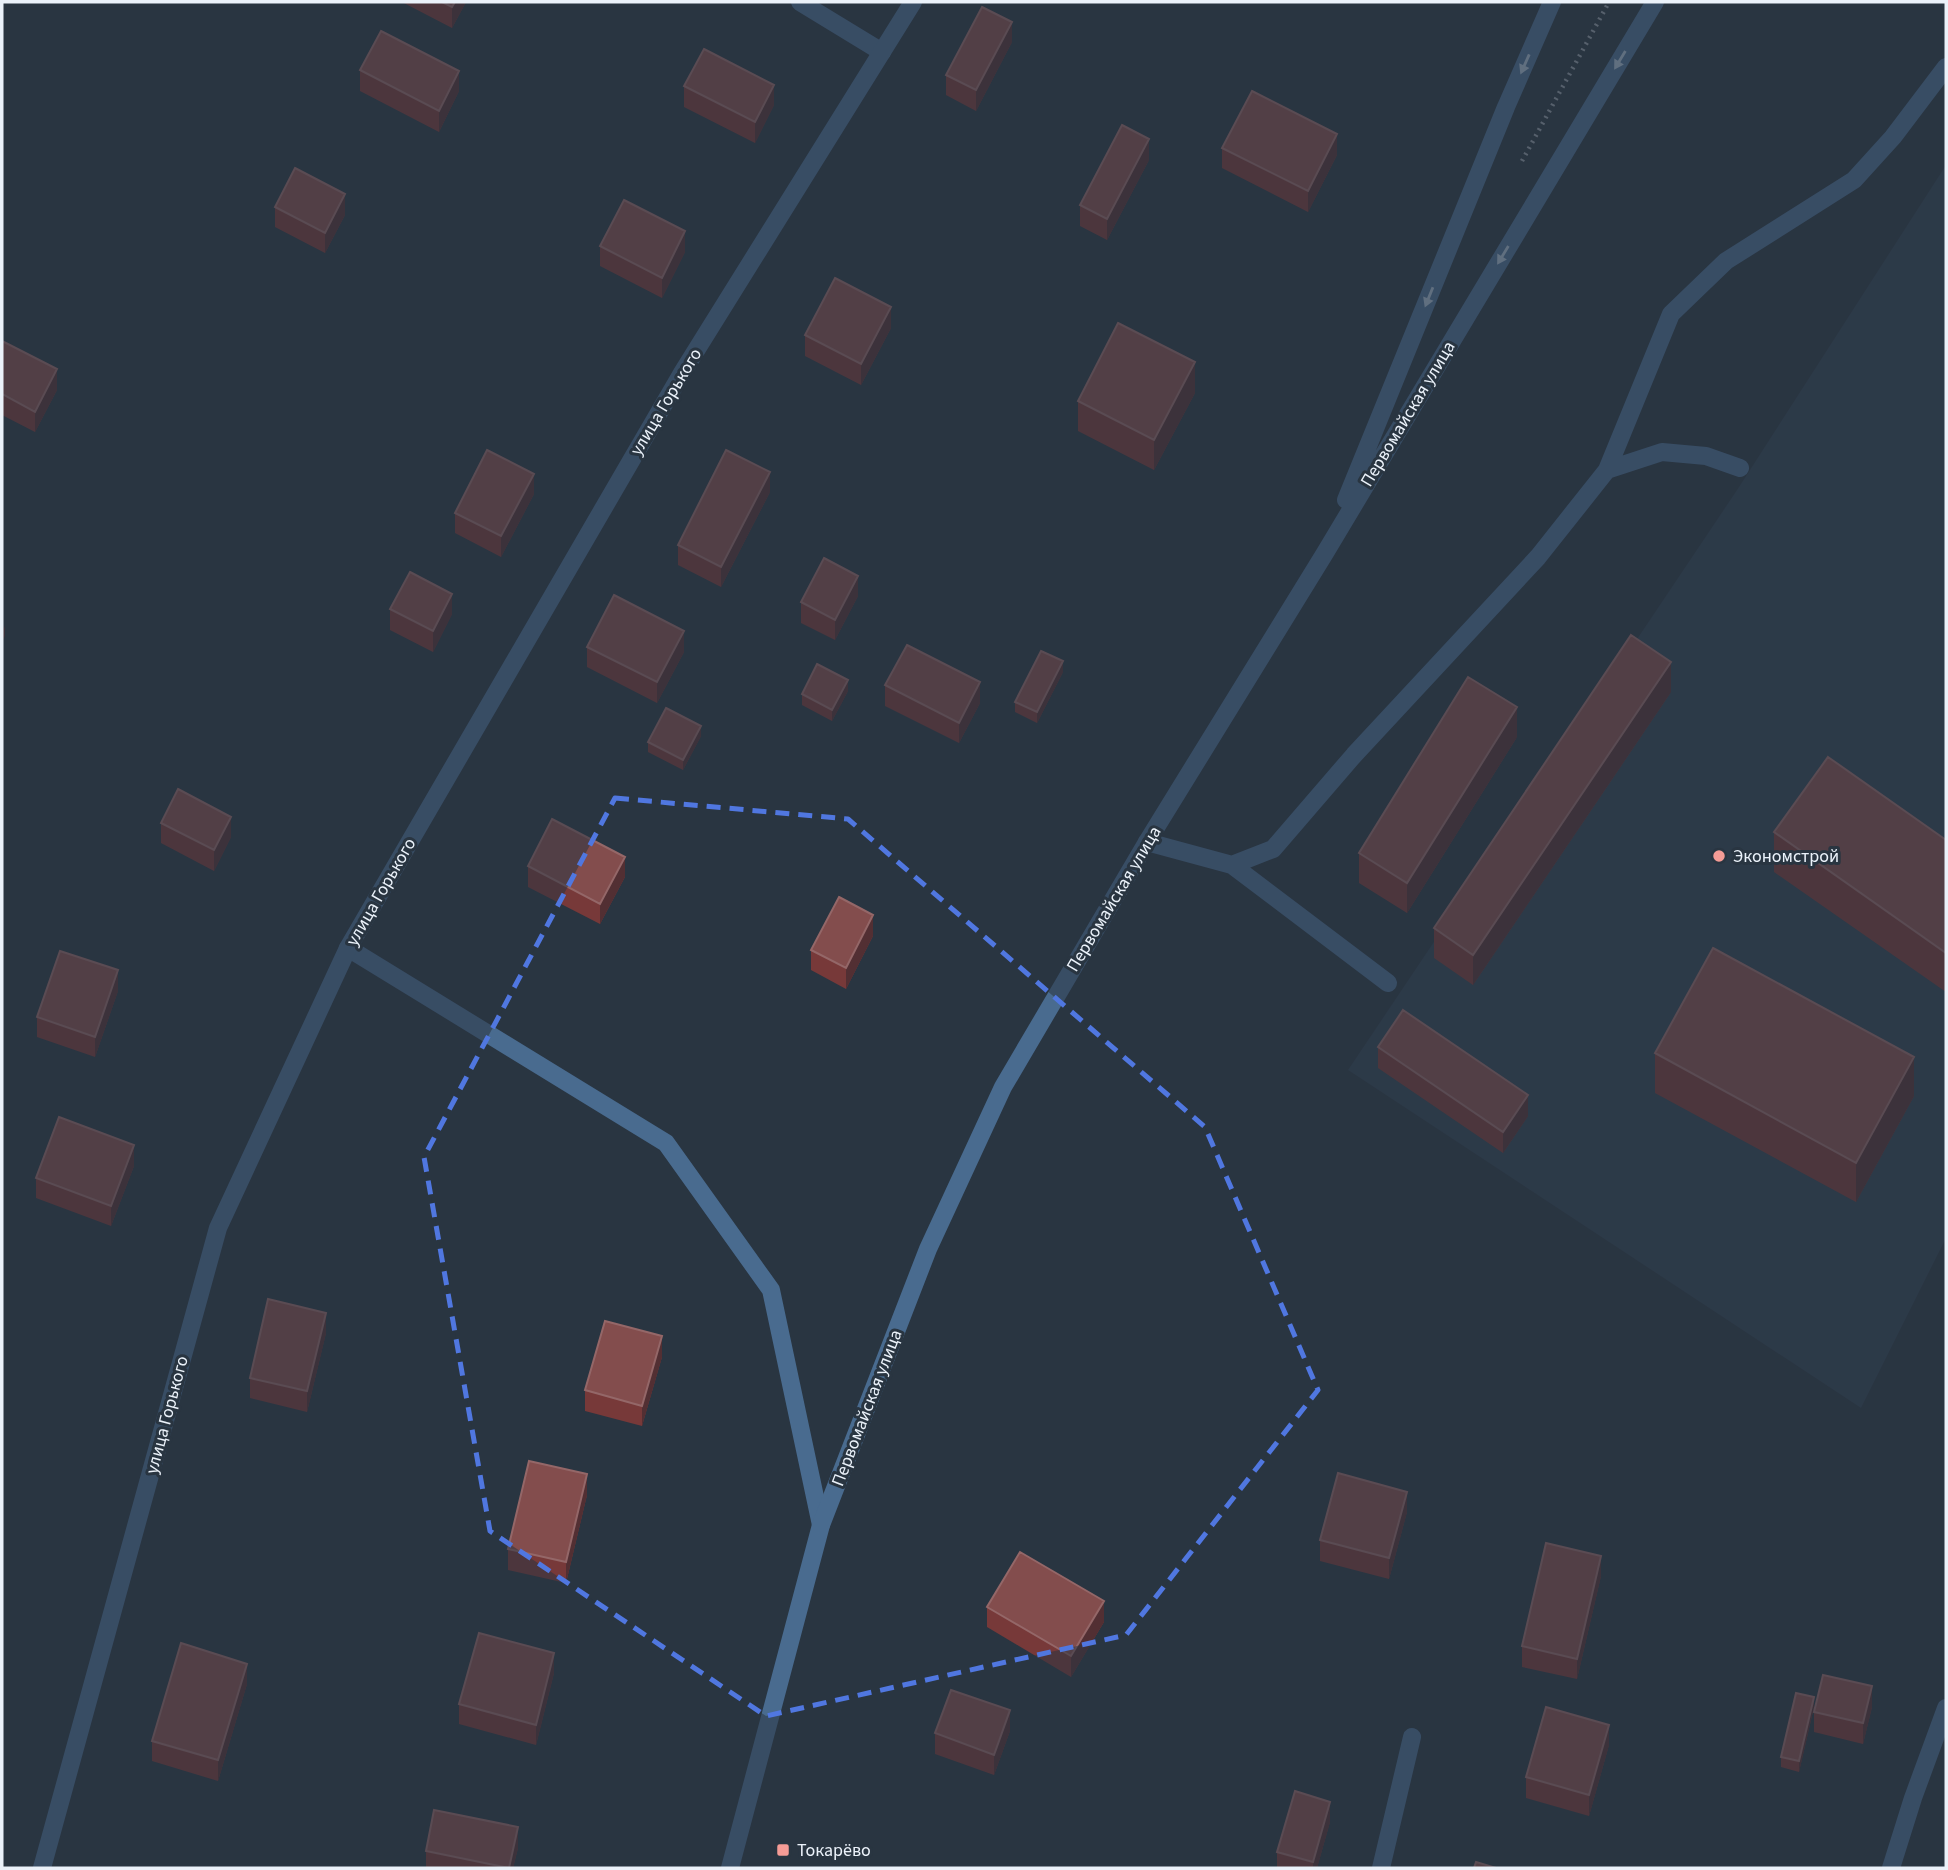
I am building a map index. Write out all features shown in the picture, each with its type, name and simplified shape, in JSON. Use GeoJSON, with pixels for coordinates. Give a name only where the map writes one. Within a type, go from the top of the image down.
{"type":"FeatureCollection","features":[{"type":"Feature","properties":{"kind":"street"},"geometry":{"type":"LineString","coordinates":[[800,2],[882,52]]}},
{"type":"Feature","properties":{"kind":"street","name":"улица Горького"},"geometry":{"type":"LineString","coordinates":[[42,1868],[218,1228],[348,948],[682,373],[912,2]]}},
{"type":"Feature","properties":{"kind":"street"},"geometry":{"type":"LineString","coordinates":[[1325,553],[1506,107],[1552,2]]}},
{"type":"Feature","properties":{"kind":"street","name":"Первомайская улица"},"geometry":{"type":"LineString","coordinates":[[730,1868],[821,1525],[928,1249],[1003,1087],[1147,842],[1325,553],[1656,2]]}},
{"type":"Feature","properties":{"kind":"street"},"geometry":{"type":"LineString","coordinates":[[1232,865],[1273,849],[1354,755],[1538,557],[1607,470],[1671,314],[1726,261],[1854,180],[1893,137],[1946,67]]}},
{"type":"Feature","properties":{"kind":"street"},"geometry":{"type":"LineString","coordinates":[[1607,470],[1662,452],[1706,456],[1740,468]]}},
{"type":"Feature","properties":{"kind":"street"},"geometry":{"type":"LineString","coordinates":[[1147,842],[1232,865],[1388,983]]}},
{"type":"Feature","properties":{"kind":"street"},"geometry":{"type":"LineString","coordinates":[[348,948],[666,1143],[771,1290],[821,1525]]}},
{"type":"Feature","properties":{"kind":"street"},"geometry":{"type":"LineString","coordinates":[[1891,1868],[1946,1708]]}},
{"type":"Feature","properties":{"kind":"street"},"geometry":{"type":"LineString","coordinates":[[1381,1868],[1412,1737]]}},
{"type":"Feature","properties":{"kind":"highlighted area"},"geometry":{"type":"Polygon","coordinates":[[[615,798],[848,819],[1205,1127],[1318,1390],[1126,1635],[766,1716],[490,1531],[424,1157],[615,798]]]}},
{"type":"Feature","properties":{"kind":"shaded area","name":"Экономстрой"},"geometry":{"type":"Polygon","coordinates":[[[1946,165],[1946,1238],[1861,1408],[1348,1070],[1737,490],[1946,165]]]}},
{"type":"Feature","properties":{"kind":"building"},"geometry":{"type":"Polygon","coordinates":[[[442,2],[455,2],[452,7],[442,2]]]}},
{"type":"Feature","properties":{"kind":"building"},"geometry":{"type":"Polygon","coordinates":[[[982,7],[1012,22],[976,90],[946,75],[982,7]]]}},
{"type":"Feature","properties":{"kind":"building"},"geometry":{"type":"Polygon","coordinates":[[[381,31],[459,71],[439,111],[360,70],[381,31]]]}},
{"type":"Feature","properties":{"kind":"building"},"geometry":{"type":"Polygon","coordinates":[[[704,49],[774,85],[755,122],[684,86],[704,49]]]}},
{"type":"Feature","properties":{"kind":"building"},"geometry":{"type":"Polygon","coordinates":[[[1252,91],[1337,134],[1308,191],[1222,148],[1252,91]]]}},
{"type":"Feature","properties":{"kind":"building"},"geometry":{"type":"Polygon","coordinates":[[[1122,125],[1149,139],[1107,219],[1080,205],[1122,125]]]}},
{"type":"Feature","properties":{"kind":"building"},"geometry":{"type":"Polygon","coordinates":[[[295,168],[345,194],[325,233],[275,207],[295,168]]]}},
{"type":"Feature","properties":{"kind":"building"},"geometry":{"type":"Polygon","coordinates":[[[624,200],[685,231],[662,278],[600,246],[624,200]]]}},
{"type":"Feature","properties":{"kind":"building"},"geometry":{"type":"Polygon","coordinates":[[[835,278],[891,307],[861,364],[805,335],[835,278]]]}},
{"type":"Feature","properties":{"kind":"building"},"geometry":{"type":"Polygon","coordinates":[[[1118,323],[1195,362],[1154,440],[1078,401],[1118,323]]]}},
{"type":"Feature","properties":{"kind":"building"},"geometry":{"type":"Polygon","coordinates":[[[2,341],[57,369],[35,412],[2,394],[2,341]]]}},
{"type":"Feature","properties":{"kind":"building"},"geometry":{"type":"Polygon","coordinates":[[[487,450],[534,474],[501,536],[455,513],[487,450]]]}},
{"type":"Feature","properties":{"kind":"building"},"geometry":{"type":"Polygon","coordinates":[[[726,450],[770,472],[721,567],[678,545],[726,450]]]}},
{"type":"Feature","properties":{"kind":"building"},"geometry":{"type":"Polygon","coordinates":[[[824,558],[858,576],[835,620],[801,602],[824,558]]]}},
{"type":"Feature","properties":{"kind":"building"},"geometry":{"type":"Polygon","coordinates":[[[410,572],[452,594],[433,631],[390,609],[410,572]]]}},
{"type":"Feature","properties":{"kind":"building"},"geometry":{"type":"Polygon","coordinates":[[[614,595],[684,631],[657,682],[587,647],[614,595]]]}},
{"type":"Feature","properties":{"kind":"building"},"geometry":{"type":"Polygon","coordinates":[[[1631,635],[1671,662],[1473,955],[1434,928],[1631,635]]]}},
{"type":"Feature","properties":{"kind":"building"},"geometry":{"type":"Polygon","coordinates":[[[907,645],[980,682],[959,723],[885,685],[907,645]]]}},
{"type":"Feature","properties":{"kind":"building"},"geometry":{"type":"Polygon","coordinates":[[[1041,651],[1063,661],[1037,712],[1015,702],[1041,651]]]}},
{"type":"Feature","properties":{"kind":"building"},"geometry":{"type":"Polygon","coordinates":[[[817,664],[848,680],[832,710],[802,694],[817,664]]]}},
{"type":"Feature","properties":{"kind":"building"},"geometry":{"type":"Polygon","coordinates":[[[1468,677],[1517,707],[1407,883],[1359,853],[1468,677]]]}},
{"type":"Feature","properties":{"kind":"building"},"geometry":{"type":"Polygon","coordinates":[[[666,708],[701,726],[683,760],[648,742],[666,708]]]}},
{"type":"Feature","properties":{"kind":"building"},"geometry":{"type":"Polygon","coordinates":[[[1828,757],[1946,840],[1946,953],[1774,832],[1828,757]]]}},
{"type":"Feature","properties":{"kind":"building"},"geometry":{"type":"Polygon","coordinates":[[[178,789],[231,817],[214,850],[161,823],[178,789]]]}},
{"type":"Feature","properties":{"kind":"building"},"geometry":{"type":"Polygon","coordinates":[[[552,819],[625,857],[600,904],[528,866],[552,819]]]}},
{"type":"Feature","properties":{"kind":"building"},"geometry":{"type":"Polygon","coordinates":[[[839,897],[873,915],[846,968],[811,950],[839,897]]]}},
{"type":"Feature","properties":{"kind":"building"},"geometry":{"type":"Polygon","coordinates":[[[1713,948],[1914,1057],[1856,1163],[1655,1053],[1713,948]]]}},
{"type":"Feature","properties":{"kind":"building"},"geometry":{"type":"Polygon","coordinates":[[[60,951],[118,970],[95,1037],[37,1017],[60,951]]]}},
{"type":"Feature","properties":{"kind":"building"},"geometry":{"type":"Polygon","coordinates":[[[1403,1010],[1528,1095],[1503,1132],[1378,1047],[1403,1010]]]}},
{"type":"Feature","properties":{"kind":"building"},"geometry":{"type":"Polygon","coordinates":[[[59,1117],[134,1145],[111,1206],[36,1178],[59,1117]]]}},
{"type":"Feature","properties":{"kind":"building"},"geometry":{"type":"Polygon","coordinates":[[[268,1299],[326,1313],[307,1391],[250,1378],[268,1299]]]}},
{"type":"Feature","properties":{"kind":"building"},"geometry":{"type":"Polygon","coordinates":[[[605,1321],[662,1336],[642,1406],[585,1390],[605,1321]]]}},
{"type":"Feature","properties":{"kind":"building"},"geometry":{"type":"Polygon","coordinates":[[[529,1461],[587,1474],[566,1562],[508,1549],[529,1461]]]}},
{"type":"Feature","properties":{"kind":"building"},"geometry":{"type":"Polygon","coordinates":[[[1338,1473],[1407,1492],[1389,1558],[1320,1540],[1338,1473]]]}},
{"type":"Feature","properties":{"kind":"building"},"geometry":{"type":"Polygon","coordinates":[[[1546,1543],[1601,1556],[1577,1659],[1522,1646],[1546,1543]]]}},
{"type":"Feature","properties":{"kind":"building"},"geometry":{"type":"Polygon","coordinates":[[[1020,1552],[1104,1601],[1071,1656],[987,1607],[1020,1552]]]}},
{"type":"Feature","properties":{"kind":"building"},"geometry":{"type":"Polygon","coordinates":[[[479,1633],[554,1653],[536,1725],[459,1704],[479,1633]]]}},
{"type":"Feature","properties":{"kind":"building"},"geometry":{"type":"Polygon","coordinates":[[[181,1643],[247,1664],[218,1760],[152,1741],[181,1643]]]}},
{"type":"Feature","properties":{"kind":"building"},"geometry":{"type":"Polygon","coordinates":[[[1823,1675],[1872,1686],[1863,1723],[1814,1712],[1823,1675]]]}},
{"type":"Feature","properties":{"kind":"building"},"geometry":{"type":"Polygon","coordinates":[[[951,1690],[1010,1710],[994,1755],[935,1733],[951,1690]]]}},
{"type":"Feature","properties":{"kind":"building"},"geometry":{"type":"Polygon","coordinates":[[[1796,1693],[1814,1697],[1799,1761],[1781,1757],[1796,1693]]]}},
{"type":"Feature","properties":{"kind":"building"},"geometry":{"type":"Polygon","coordinates":[[[1546,1707],[1609,1725],[1589,1795],[1526,1777],[1546,1707]]]}},
{"type":"Feature","properties":{"kind":"building"},"geometry":{"type":"Polygon","coordinates":[[[1295,1791],[1330,1802],[1313,1862],[1277,1852],[1295,1791]]]}},
{"type":"Feature","properties":{"kind":"building"},"geometry":{"type":"Polygon","coordinates":[[[434,1810],[518,1827],[509,1868],[426,1851],[434,1810]]]}},
{"type":"Feature","properties":{"kind":"building"},"geometry":{"type":"Polygon","coordinates":[[[1476,1862],[1496,1868],[1474,1868],[1476,1862]]]}},
{"type":"Feature","properties":{"kind":"place","name":"Экономстрой"},"geometry":{"type":"Point","coordinates":[1719,856]}},
{"type":"Feature","properties":{"kind":"place","name":"Токарёво"},"geometry":{"type":"Point","coordinates":[783,1850]}}]}
